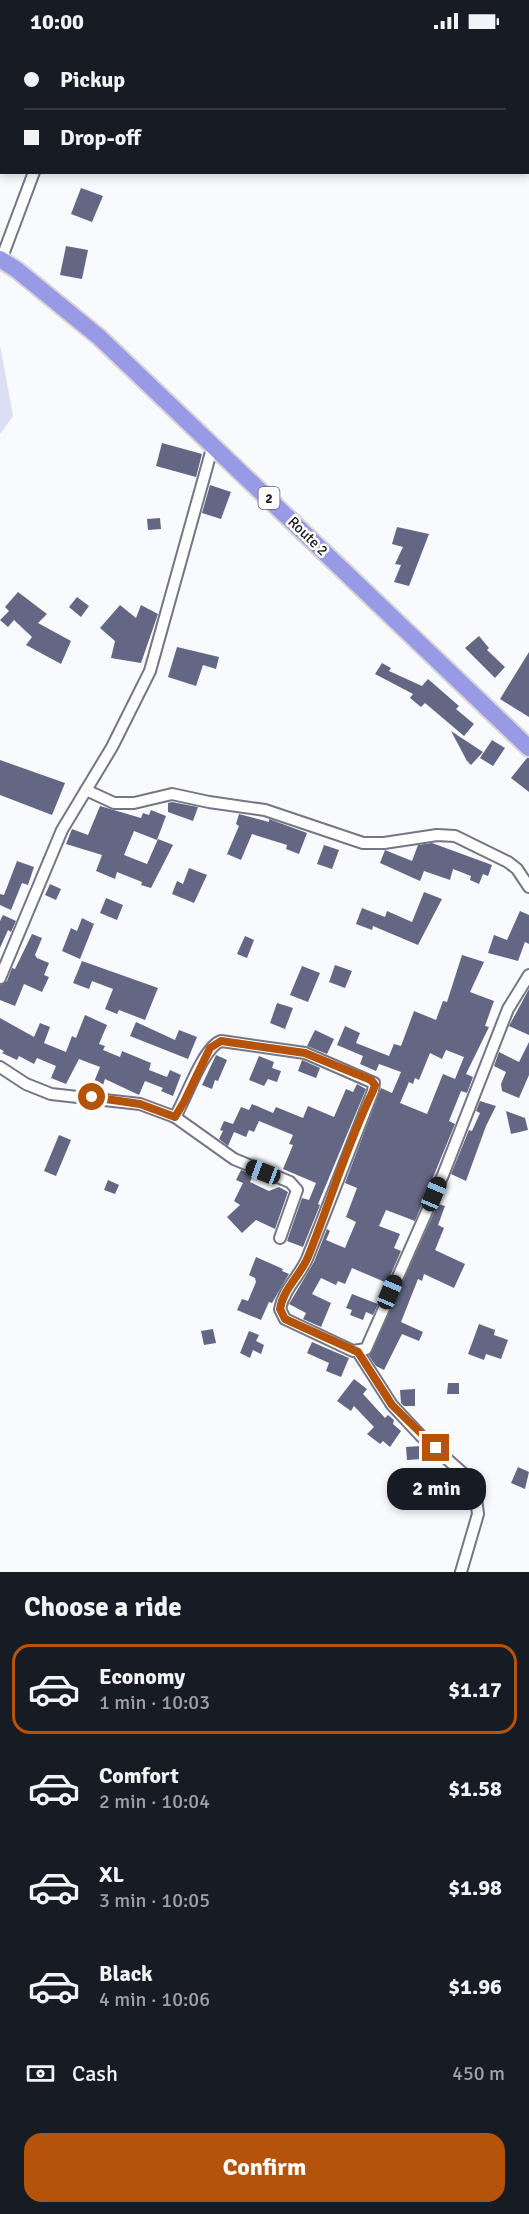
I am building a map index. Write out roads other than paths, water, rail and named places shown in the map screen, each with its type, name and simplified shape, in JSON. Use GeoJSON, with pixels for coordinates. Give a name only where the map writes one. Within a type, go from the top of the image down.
{"type":"FeatureCollection","features":[{"type":"Feature","properties":{"kind":"highway","name":"Route 2"},"geometry":{"type":"LineString","coordinates":[[1,260],[17,270],[99,338],[529,748]]}},
{"type":"Feature","properties":{"kind":"street"},"geometry":{"type":"LineString","coordinates":[[1,260],[33,174]]}},
{"type":"Feature","properties":{"kind":"street"},"geometry":{"type":"LineString","coordinates":[[0,978],[62,830],[139,697],[150,671],[213,445]]}},
{"type":"Feature","properties":{"kind":"street"},"geometry":{"type":"LineString","coordinates":[[86,790],[114,803],[134,803],[172,794],[265,810],[363,843],[384,843],[437,835],[455,836],[517,868],[529,887]]}},
{"type":"Feature","properties":{"kind":"street"},"geometry":{"type":"LineString","coordinates":[[358,1352],[366,1349],[442,1175],[508,1008],[529,975]]}},
{"type":"Feature","properties":{"kind":"street"},"geometry":{"type":"LineString","coordinates":[[175,1117],[210,1048],[221,1041],[305,1053],[374,1083],[373,1091],[307,1259],[298,1278],[287,1289],[280,1309],[285,1319],[358,1352],[392,1405],[421,1436],[474,1483],[478,1514],[461,1572]]}},
{"type":"Feature","properties":{"kind":"street"},"geometry":{"type":"LineString","coordinates":[[0,1067],[26,1084],[51,1094],[140,1104],[175,1117],[234,1159],[296,1187],[296,1194],[280,1238]]}}]}
